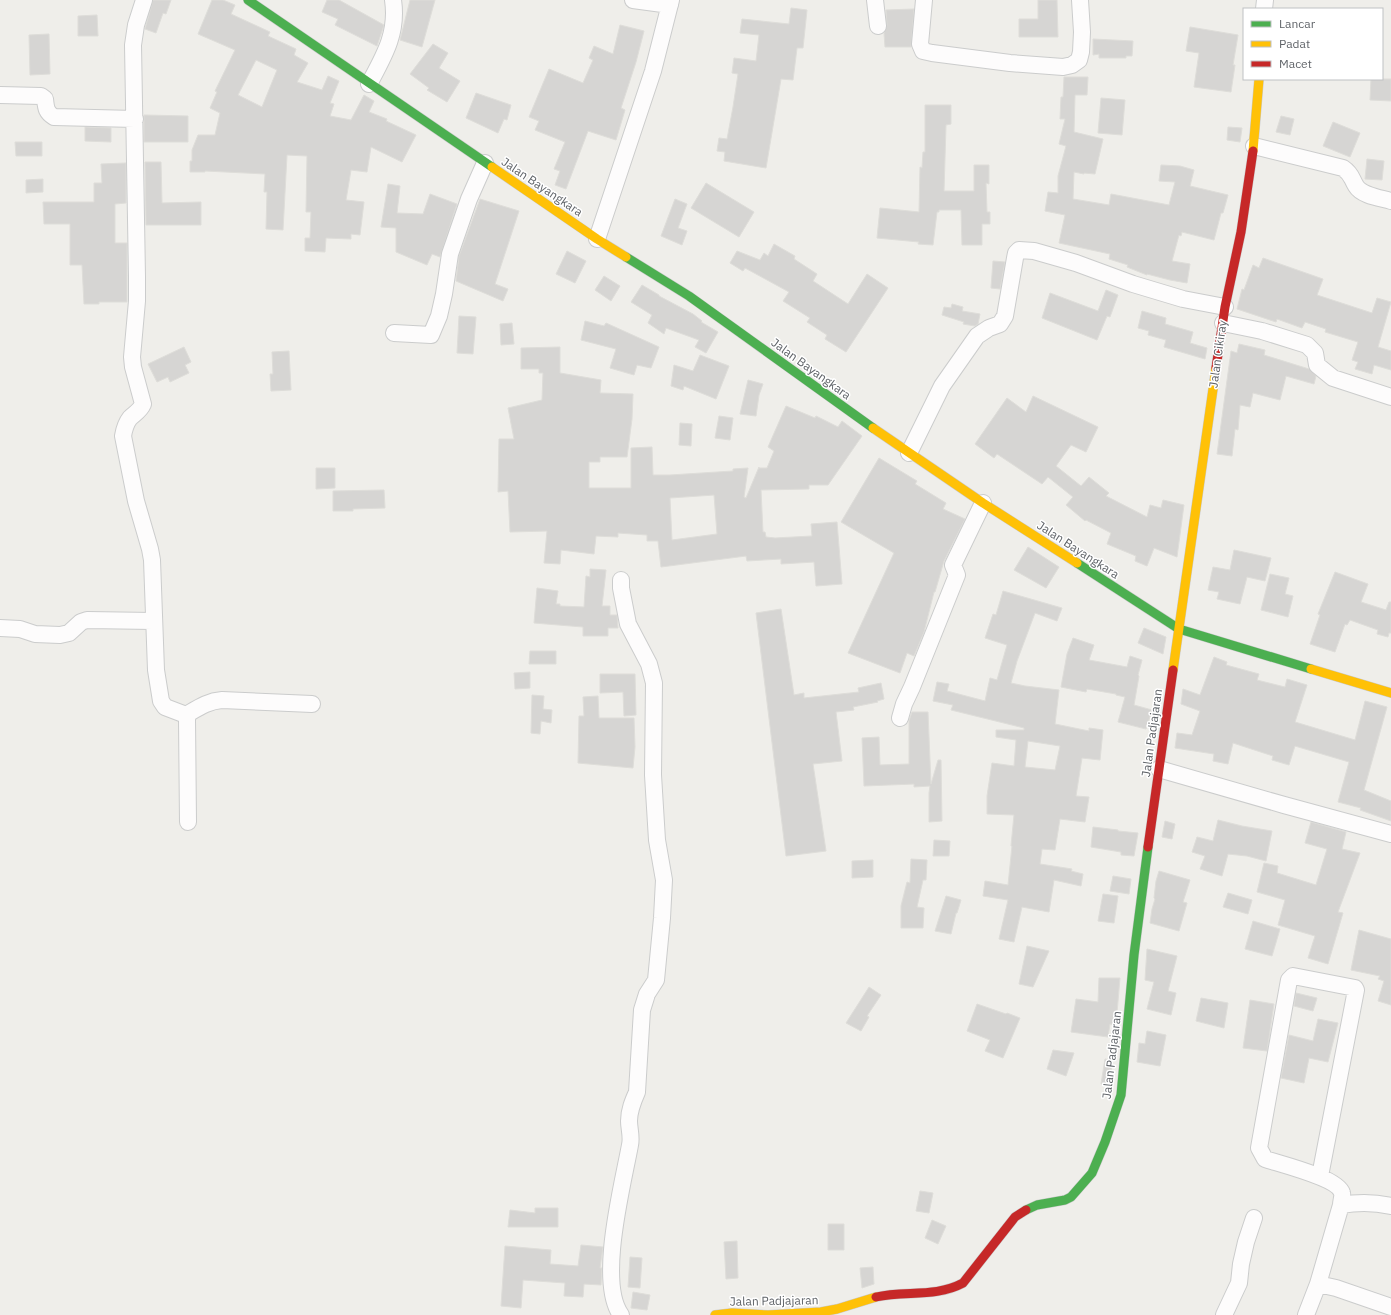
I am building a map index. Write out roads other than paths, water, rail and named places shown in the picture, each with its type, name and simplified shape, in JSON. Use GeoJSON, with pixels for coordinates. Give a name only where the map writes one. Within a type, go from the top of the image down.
{"type":"FeatureCollection","features":[{"type":"Feature","properties":{"kind":"main road","name":"Jalan Bayangkara"},"geometry":{"type":"LineString","coordinates":[[248,0],[597,239],[689,296],[909,453],[983,503],[1179,629],[1389,688]]}},
{"type":"Feature","properties":{"kind":"main road","name":"Jalan Cikiray"},"geometry":{"type":"LineString","coordinates":[[1179,629],[1224,315],[1241,232],[1254,146],[1259,80]]}},
{"type":"Feature","properties":{"kind":"main road","name":"Jalan Padjajaran"},"geometry":{"type":"LineString","coordinates":[[715,1315],[727,1313],[790,1315],[823,1312],[840,1309],[869,1298],[885,1295],[943,1291],[954,1288],[963,1283],[1015,1217],[1027,1208],[1065,1200],[1071,1197],[1092,1174],[1121,1095],[1139,914],[1179,629]]}},
{"type":"Feature","properties":{"kind":"street"},"geometry":{"type":"LineString","coordinates":[[144,0],[136,25],[133,46],[137,301],[132,357],[133,367],[143,404],[140,410],[130,418],[124,430],[123,436],[136,501],[152,560],[153,622],[156,670],[161,701],[165,707],[186,715]]}},
{"type":"Feature","properties":{"kind":"street"},"geometry":{"type":"LineString","coordinates":[[369,84],[392,36],[394,22],[393,0]]}},
{"type":"Feature","properties":{"kind":"street"},"geometry":{"type":"LineString","coordinates":[[597,239],[653,71],[671,2],[633,0]]}},
{"type":"Feature","properties":{"kind":"street"},"geometry":{"type":"LineString","coordinates":[[875,0],[878,26]]}},
{"type":"Feature","properties":{"kind":"street"},"geometry":{"type":"LineString","coordinates":[[924,0],[920,44],[923,51],[932,54],[1063,67],[1072,65],[1079,60],[1082,32],[1080,0]]}},
{"type":"Feature","properties":{"kind":"street"},"geometry":{"type":"LineString","coordinates":[[0,94],[41,96],[45,99],[46,110],[54,117],[135,119]]}},
{"type":"Feature","properties":{"kind":"street"},"geometry":{"type":"LineString","coordinates":[[1254,146],[1343,168],[1352,177],[1359,190],[1364,193],[1391,201]]}},
{"type":"Feature","properties":{"kind":"street"},"geometry":{"type":"LineString","coordinates":[[394,334],[431,335],[439,316],[450,254],[469,199],[485,163]]}},
{"type":"Feature","properties":{"kind":"street"},"geometry":{"type":"LineString","coordinates":[[909,453],[942,386],[977,336],[989,328],[1000,324],[1005,316],[1016,253],[1019,250],[1034,251],[1076,263],[1134,284],[1183,299],[1262,330],[1307,345],[1315,352],[1317,366],[1333,378],[1391,397]]}},
{"type":"Feature","properties":{"kind":"street"},"geometry":{"type":"LineString","coordinates":[[900,718],[904,704],[957,576],[952,565],[983,503]]}},
{"type":"Feature","properties":{"kind":"street"},"geometry":{"type":"LineString","coordinates":[[621,580],[621,588],[628,624],[649,664],[654,683],[653,775],[657,840],[664,880],[656,980],[647,994],[642,1010],[637,1092],[631,1104],[629,1120],[631,1143],[613,1239],[611,1273],[613,1295],[621,1315]]}},
{"type":"Feature","properties":{"kind":"street"},"geometry":{"type":"LineString","coordinates":[[0,628],[20,629],[35,634],[60,635],[69,634],[82,622],[87,620],[153,622]]}},
{"type":"Feature","properties":{"kind":"street"},"geometry":{"type":"LineString","coordinates":[[186,715],[205,703],[213,700],[312,704]]}},
{"type":"Feature","properties":{"kind":"street"},"geometry":{"type":"LineString","coordinates":[[186,715],[188,822]]}},
{"type":"Feature","properties":{"kind":"street"},"geometry":{"type":"LineString","coordinates":[[1159,769],[1391,834]]}},
{"type":"Feature","properties":{"kind":"street"},"geometry":{"type":"LineString","coordinates":[[1306,1315],[1318,1284],[1341,1205],[1342,1194],[1340,1189],[1334,1183],[1320,1176],[1265,1159],[1259,1148],[1289,980],[1293,976],[1355,988],[1356,990],[1320,1176]]}},
{"type":"Feature","properties":{"kind":"street"},"geometry":{"type":"LineString","coordinates":[[1341,1205],[1360,1202],[1380,1203],[1391,1206]]}},
{"type":"Feature","properties":{"kind":"street"},"geometry":{"type":"LineString","coordinates":[[1224,1315],[1239,1283],[1241,1264],[1246,1242],[1254,1218]]}},
{"type":"Feature","properties":{"kind":"street"},"geometry":{"type":"LineString","coordinates":[[1318,1284],[1336,1288],[1391,1307]]}}]}
